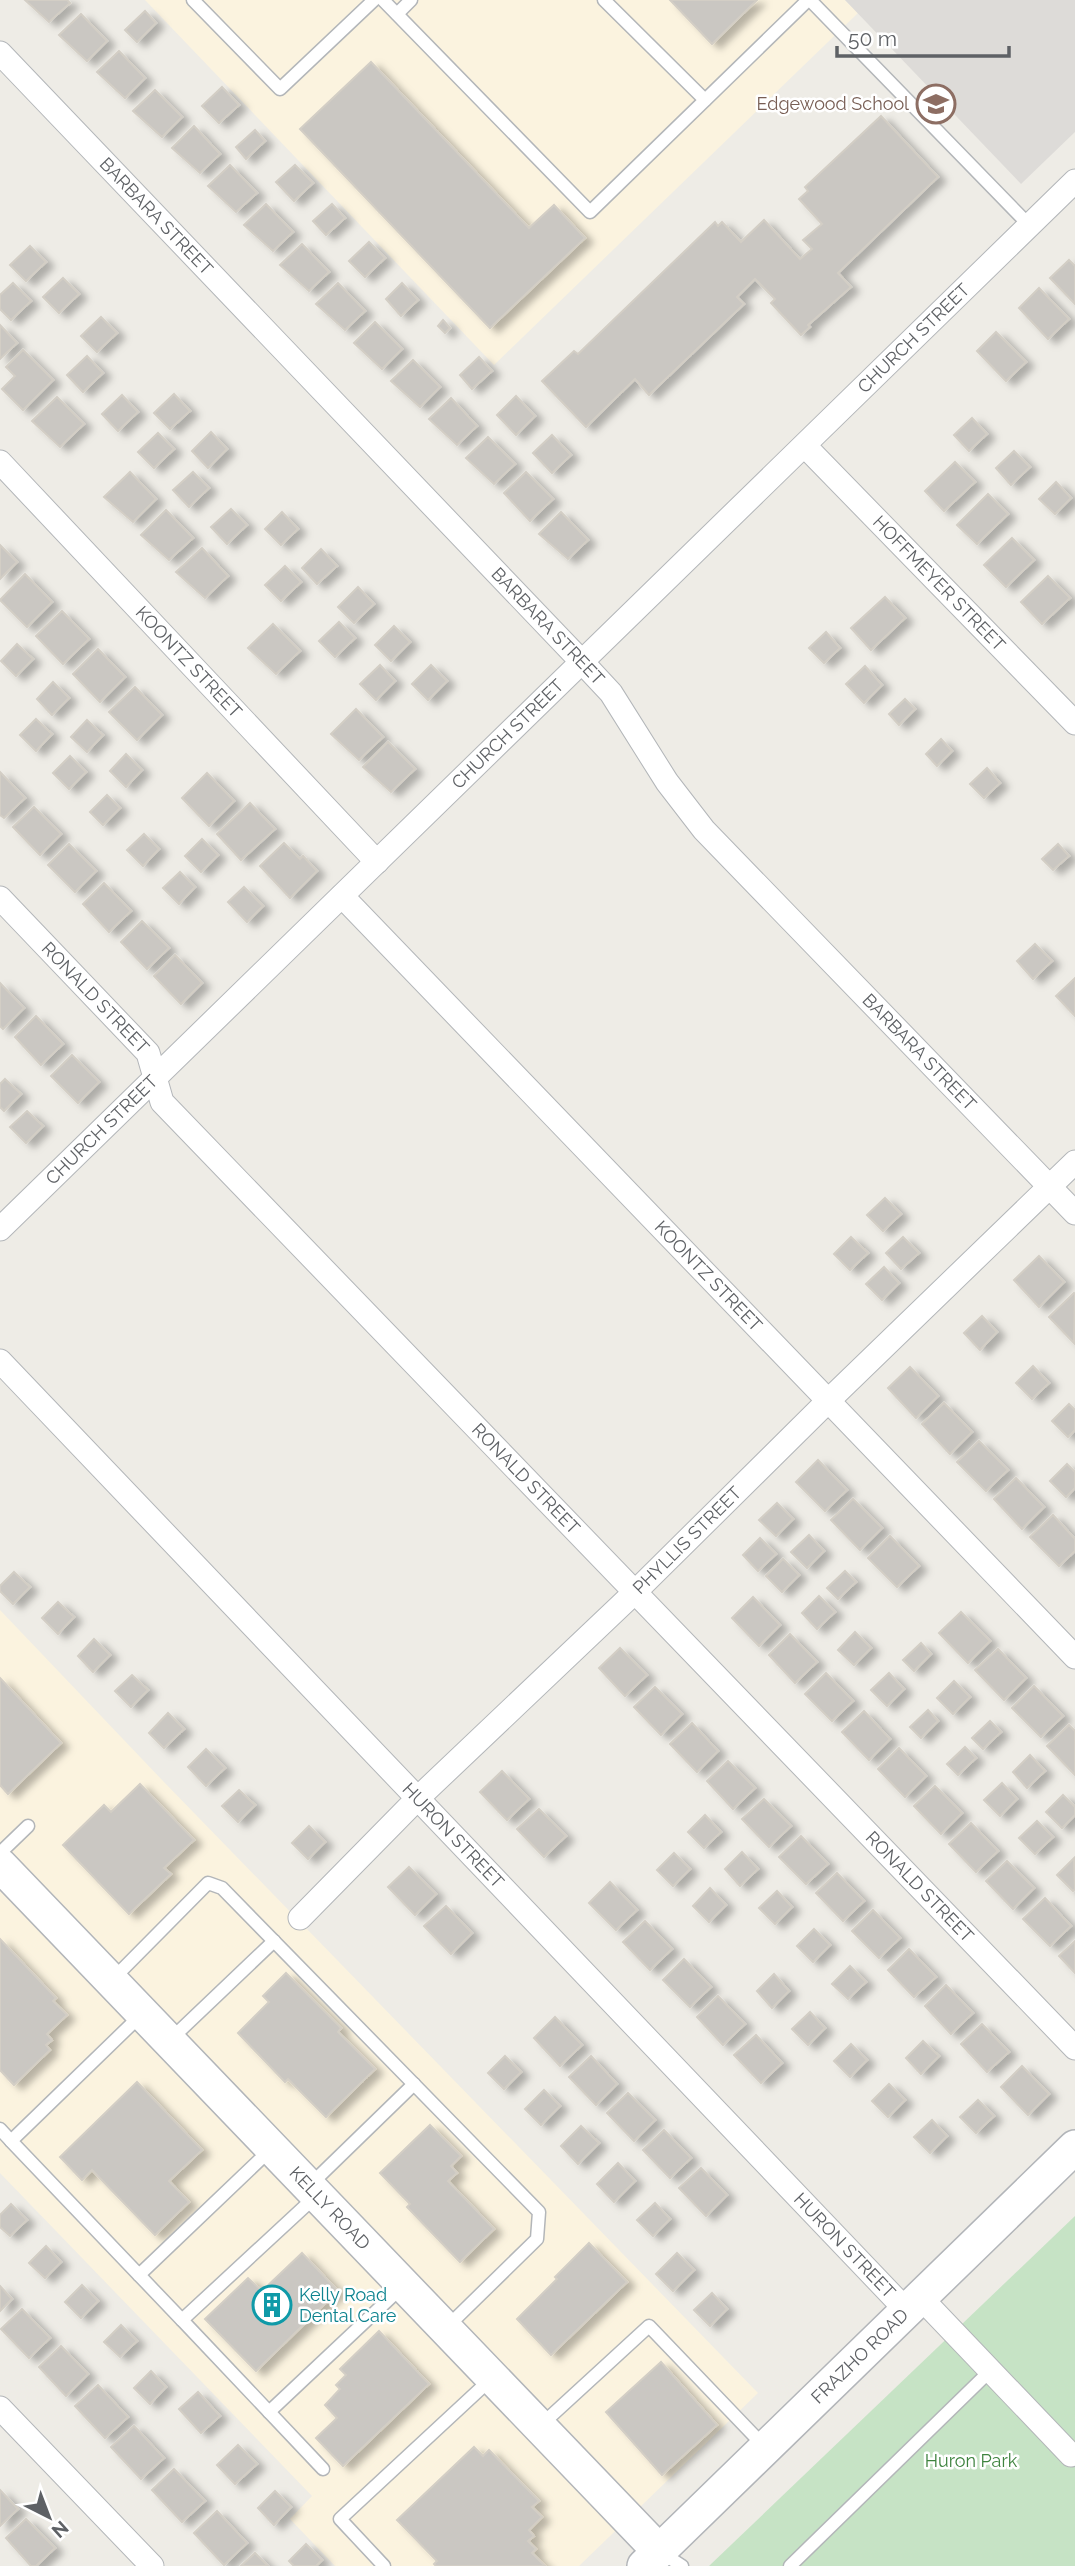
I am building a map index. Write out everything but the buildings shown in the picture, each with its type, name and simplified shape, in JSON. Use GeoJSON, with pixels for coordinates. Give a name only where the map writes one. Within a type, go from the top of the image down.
{"type":"FeatureCollection","features":[{"type":"Feature","properties":{"kind":"street","name":"BARBARA STREET"},"geometry":{"type":"LineString","coordinates":[[0,53],[611,693],[667,782],[704,830],[1075,1213]]}},
{"type":"Feature","properties":{"kind":"street","name":"CHURCH STREET"},"geometry":{"type":"LineString","coordinates":[[0,1228],[1075,181]]}},
{"type":"Feature","properties":{"kind":"street","name":"HOFFMEYER STREET"},"geometry":{"type":"LineString","coordinates":[[804,446],[1075,723]]}},
{"type":"Feature","properties":{"kind":"street","name":"KOONTZ STREET"},"geometry":{"type":"LineString","coordinates":[[0,462],[377,862]]}},
{"type":"Feature","properties":{"kind":"street","name":"KOONTZ STREET"},"geometry":{"type":"LineString","coordinates":[[342,896],[1075,1657]]}},
{"type":"Feature","properties":{"kind":"street","name":"RONALD STREET"},"geometry":{"type":"LineString","coordinates":[[0,898],[148,1053],[162,1102],[1075,2048]]}},
{"type":"Feature","properties":{"kind":"street","name":"PHYLLIS STREET"},"geometry":{"type":"LineString","coordinates":[[300,1918],[418,1798],[635,1592],[1075,1162]]}},
{"type":"Feature","properties":{"kind":"street","name":"HURON STREET"},"geometry":{"type":"LineString","coordinates":[[0,1361],[418,1798],[914,2305],[991,2370],[1071,2455]]}},
{"type":"Feature","properties":{"kind":"street","name":"KELLY ROAD"},"geometry":{"type":"LineString","coordinates":[[0,1865],[540,2426],[662,2561]]}},
{"type":"Feature","properties":{"kind":"street","name":"FRAZHO ROAD"},"geometry":{"type":"LineString","coordinates":[[662,2561],[766,2448],[1075,2147]]}},
{"type":"Feature","properties":{"kind":"street"},"geometry":{"type":"LineString","coordinates":[[0,2408],[152,2566]]}},
{"type":"Feature","properties":{"kind":"lane"},"geometry":{"type":"LineString","coordinates":[[193,0],[280,89],[374,0]]}},
{"type":"Feature","properties":{"kind":"lane"},"geometry":{"type":"LineString","coordinates":[[383,0],[590,212],[809,0],[1029,225]]}},
{"type":"Feature","properties":{"kind":"lane"},"geometry":{"type":"LineString","coordinates":[[397,14],[411,0]]}},
{"type":"Feature","properties":{"kind":"lane"},"geometry":{"type":"LineString","coordinates":[[604,0],[705,100]]}},
{"type":"Feature","properties":{"kind":"lane"},"geometry":{"type":"LineString","coordinates":[[0,1853],[28,1826]]}},
{"type":"Feature","properties":{"kind":"lane"},"geometry":{"type":"LineString","coordinates":[[113,1980],[208,1882],[222,1888],[539,2212],[537,2239],[446,2328]]}},
{"type":"Feature","properties":{"kind":"lane"},"geometry":{"type":"LineString","coordinates":[[170,2040],[274,1941]]}},
{"type":"Feature","properties":{"kind":"lane"},"geometry":{"type":"LineString","coordinates":[[11,2141],[144,2013]]}},
{"type":"Feature","properties":{"kind":"lane"},"geometry":{"type":"LineString","coordinates":[[182,2320],[314,2190],[414,2084]]}},
{"type":"Feature","properties":{"kind":"lane"},"geometry":{"type":"LineString","coordinates":[[0,2129],[323,2469]]}},
{"type":"Feature","properties":{"kind":"lane"},"geometry":{"type":"LineString","coordinates":[[139,2275],[273,2147]]}},
{"type":"Feature","properties":{"kind":"lane"},"geometry":{"type":"LineString","coordinates":[[269,2412],[404,2285]]}},
{"type":"Feature","properties":{"kind":"lane"},"geometry":{"type":"LineString","coordinates":[[540,2426],[649,2326],[766,2448]]}},
{"type":"Feature","properties":{"kind":"lane"},"geometry":{"type":"LineString","coordinates":[[790,2566],[991,2370]]}},
{"type":"Feature","properties":{"kind":"lane"},"geometry":{"type":"LineString","coordinates":[[384,2566],[340,2519],[493,2377]]}},
{"type":"Feature","properties":{"kind":"shaded area"},"geometry":{"type":"Polygon","coordinates":[[[145,0],[845,0],[858,13],[494,365],[145,0]]]}},
{"type":"Feature","properties":{"kind":"shaded area"},"geometry":{"type":"Polygon","coordinates":[[[845,0],[1075,0],[1075,132],[1021,184],[845,0]]]}},
{"type":"Feature","properties":{"kind":"shaded area"},"geometry":{"type":"Polygon","coordinates":[[[0,1610],[758,2393],[579,2566],[335,2566],[290,2519],[312,2496],[0,2173],[0,1610]]]}},
{"type":"Feature","properties":{"kind":"green space","name":"Huron Park"},"geometry":{"type":"Polygon","coordinates":[[[1075,2216],[1075,2566],[709,2566],[1075,2216]]]}},
{"type":"Feature","properties":{"kind":"place","name":"Edgewood School"},"geometry":{"type":"Point","coordinates":[936,104]}},
{"type":"Feature","properties":{"kind":"place","name":"Kelly Road Dental Care"},"geometry":{"type":"Point","coordinates":[272,2305]}}]}
